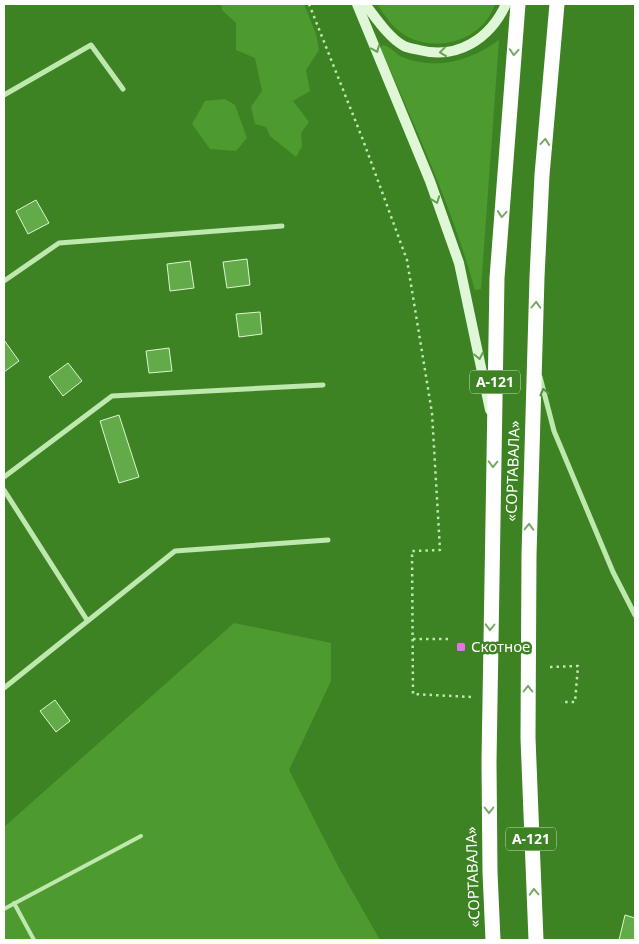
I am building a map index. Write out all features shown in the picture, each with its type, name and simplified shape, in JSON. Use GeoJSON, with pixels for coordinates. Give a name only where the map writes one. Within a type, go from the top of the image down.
{"type":"FeatureCollection","features":[{"type":"Feature","properties":{"kind":"highway","name":"«СОРТАВАЛА»"},"geometry":{"type":"LineString","coordinates":[[493,940],[489,762],[497,278],[518,4]]}},
{"type":"Feature","properties":{"kind":"highway","name":"«СОРТАВАЛА»"},"geometry":{"type":"LineString","coordinates":[[536,940],[528,738],[529,556],[534,353],[542,176],[557,4]]}},
{"type":"Feature","properties":{"kind":"main road"},"geometry":{"type":"LineString","coordinates":[[357,4],[430,181],[459,263],[494,428]]}},
{"type":"Feature","properties":{"kind":"main road"},"geometry":{"type":"LineString","coordinates":[[365,4],[381,26],[404,46],[433,54],[458,51],[481,38],[500,16],[506,4]]}},
{"type":"Feature","properties":{"kind":"street"},"geometry":{"type":"LineString","coordinates":[[4,95],[91,44],[123,89]]}},
{"type":"Feature","properties":{"kind":"street"},"geometry":{"type":"LineString","coordinates":[[4,281],[60,243],[282,226]]}},
{"type":"Feature","properties":{"kind":"street"},"geometry":{"type":"LineString","coordinates":[[534,353],[554,431],[613,572],[635,615]]}},
{"type":"Feature","properties":{"kind":"street"},"geometry":{"type":"LineString","coordinates":[[4,477],[112,396],[324,385]]}},
{"type":"Feature","properties":{"kind":"street"},"geometry":{"type":"LineString","coordinates":[[4,490],[87,620]]}},
{"type":"Feature","properties":{"kind":"street"},"geometry":{"type":"LineString","coordinates":[[4,688],[175,551],[328,540]]}},
{"type":"Feature","properties":{"kind":"lane"},"geometry":{"type":"LineString","coordinates":[[4,909],[141,836]]}},
{"type":"Feature","properties":{"kind":"lane"},"geometry":{"type":"LineString","coordinates":[[14,903],[34,940]]}},
{"type":"Feature","properties":{"kind":"path"},"geometry":{"type":"LineString","coordinates":[[310,4],[407,260],[432,413],[440,550],[412,551],[413,694],[471,697]]}},
{"type":"Feature","properties":{"kind":"path"},"geometry":{"type":"LineString","coordinates":[[413,638],[451,639]]}},
{"type":"Feature","properties":{"kind":"path"},"geometry":{"type":"LineString","coordinates":[[550,667],[578,666],[574,702],[562,702]]}},
{"type":"Feature","properties":{"kind":"green space"},"geometry":{"type":"Polygon","coordinates":[[[221,4],[304,4],[316,34],[319,50],[306,70],[310,91],[293,101],[309,122],[301,133],[302,146],[296,157],[270,136],[266,127],[255,124],[251,107],[262,91],[255,58],[236,50],[236,23],[222,10],[221,4]]]}},
{"type":"Feature","properties":{"kind":"green space"},"geometry":{"type":"Polygon","coordinates":[[[377,4],[495,4],[481,26],[471,34],[459,40],[434,44],[420,42],[398,31],[377,4]]]}},
{"type":"Feature","properties":{"kind":"green space"},"geometry":{"type":"Polygon","coordinates":[[[499,40],[481,289],[475,290],[444,198],[381,49],[382,45],[390,48],[402,57],[415,61],[440,63],[453,62],[465,58],[499,40]]]}},
{"type":"Feature","properties":{"kind":"green space"},"geometry":{"type":"Polygon","coordinates":[[[225,99],[235,105],[247,138],[236,151],[210,149],[192,124],[205,101],[225,99]]]}},
{"type":"Feature","properties":{"kind":"green space"},"geometry":{"type":"Polygon","coordinates":[[[234,623],[331,643],[331,681],[289,770],[339,868],[380,940],[4,940],[4,827],[234,623]]]}},
{"type":"Feature","properties":{"kind":"building"},"geometry":{"type":"Polygon","coordinates":[[[36,200],[49,223],[28,234],[16,211],[36,200]]]}},
{"type":"Feature","properties":{"kind":"building"},"geometry":{"type":"Polygon","coordinates":[[[247,259],[250,285],[227,288],[223,262],[247,259]]]}},
{"type":"Feature","properties":{"kind":"building"},"geometry":{"type":"Polygon","coordinates":[[[190,261],[194,288],[170,291],[167,264],[190,261]]]}},
{"type":"Feature","properties":{"kind":"building"},"geometry":{"type":"Polygon","coordinates":[[[260,312],[262,334],[239,337],[236,314],[260,312]]]}},
{"type":"Feature","properties":{"kind":"building"},"geometry":{"type":"Polygon","coordinates":[[[4,340],[19,361],[4,372],[4,340]]]}},
{"type":"Feature","properties":{"kind":"building"},"geometry":{"type":"Polygon","coordinates":[[[169,348],[172,371],[149,373],[146,351],[169,348]]]}},
{"type":"Feature","properties":{"kind":"building"},"geometry":{"type":"Polygon","coordinates":[[[68,363],[82,381],[63,396],[49,377],[68,363]]]}},
{"type":"Feature","properties":{"kind":"building"},"geometry":{"type":"Polygon","coordinates":[[[119,415],[139,477],[119,483],[100,421],[119,415]]]}},
{"type":"Feature","properties":{"kind":"building"},"geometry":{"type":"Polygon","coordinates":[[[55,700],[70,721],[56,732],[40,711],[55,700]]]}},
{"type":"Feature","properties":{"kind":"building"},"geometry":{"type":"Polygon","coordinates":[[[625,915],[635,918],[635,940],[619,940],[625,915]]]}},
{"type":"Feature","properties":{"kind":"place","name":"Скотное"},"geometry":{"type":"Point","coordinates":[461,647]}}]}
